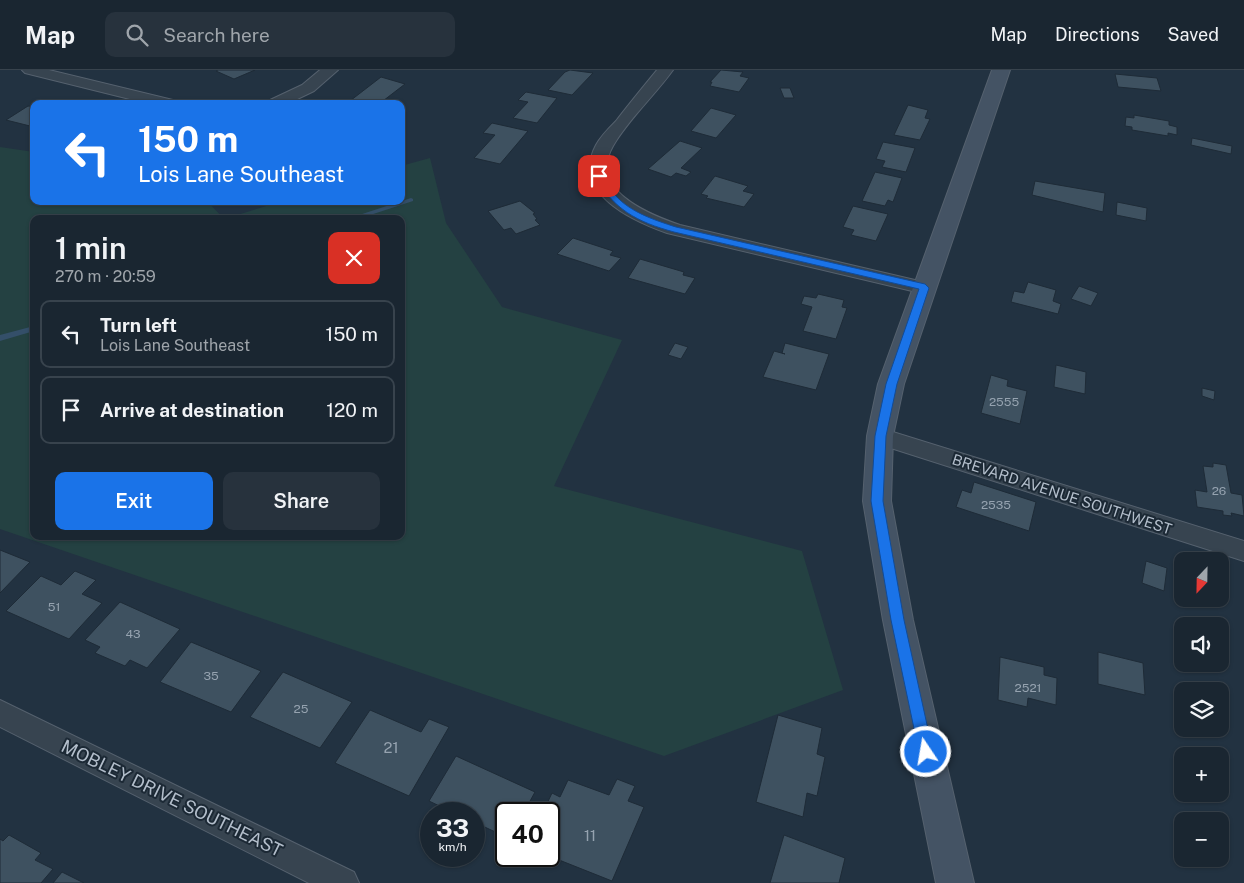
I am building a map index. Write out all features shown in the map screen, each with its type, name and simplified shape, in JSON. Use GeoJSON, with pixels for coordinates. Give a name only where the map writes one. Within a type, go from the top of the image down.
{"type":"FeatureCollection","features":[{"type":"Feature","properties":{"kind":"street"},"geometry":{"type":"LineString","coordinates":[[30,70],[154,100]]}},
{"type":"Feature","properties":{"kind":"street"},"geometry":{"type":"LineString","coordinates":[[282,100],[308,88],[330,70]]}},
{"type":"Feature","properties":{"kind":"street"},"geometry":{"type":"LineString","coordinates":[[664,70],[604,146],[599,158],[599,176],[609,194],[626,209],[649,221],[674,229],[925,288]]}},
{"type":"Feature","properties":{"kind":"street"},"geometry":{"type":"LineString","coordinates":[[955,883],[898,620],[877,501],[880,436],[891,384],[1001,70]]}},
{"type":"Feature","properties":{"kind":"street","name":"BREVARD AVENUE SOUTHWEST"},"geometry":{"type":"LineString","coordinates":[[880,436],[1244,551]]}},
{"type":"Feature","properties":{"kind":"street","name":"MOBLEY DRIVE SOUTHEAST"},"geometry":{"type":"LineString","coordinates":[[0,713],[343,883]]}},
{"type":"Feature","properties":{"kind":"green space"},"geometry":{"type":"Polygon","coordinates":[[[0,147],[30,151],[30,205],[211,205],[220,215],[30,215],[30,539],[0,529],[0,147]]]}},
{"type":"Feature","properties":{"kind":"green space"},"geometry":{"type":"Polygon","coordinates":[[[430,158],[446,223],[502,307],[622,340],[554,486],[802,551],[843,690],[664,756],[32,540],[405,540],[405,215],[237,215],[270,205],[405,205],[405,165],[430,158]]]}},
{"type":"Feature","properties":{"kind":"building"},"geometry":{"type":"Polygon","coordinates":[[[255,70],[234,79],[216,71],[255,70]]]}},
{"type":"Feature","properties":{"kind":"building"},"geometry":{"type":"Polygon","coordinates":[[[570,70],[593,73],[572,95],[548,90],[565,72],[570,70]]]}},
{"type":"Feature","properties":{"kind":"building"},"geometry":{"type":"Polygon","coordinates":[[[721,70],[743,72],[740,76],[749,78],[739,92],[710,86],[712,82],[710,82],[721,70]]]}},
{"type":"Feature","properties":{"kind":"building"},"geometry":{"type":"Polygon","coordinates":[[[1115,74],[1157,78],[1161,91],[1118,87],[1115,74]]]}},
{"type":"Feature","properties":{"kind":"building"},"geometry":{"type":"Polygon","coordinates":[[[381,77],[405,84],[384,100],[351,100],[381,77]]]}},
{"type":"Feature","properties":{"kind":"building"},"geometry":{"type":"Polygon","coordinates":[[[780,88],[790,88],[794,98],[784,98],[780,88]]]}},
{"type":"Feature","properties":{"kind":"building"},"geometry":{"type":"Polygon","coordinates":[[[526,92],[557,98],[537,123],[513,118],[528,102],[518,100],[526,92]]]}},
{"type":"Feature","properties":{"kind":"building"},"geometry":{"type":"Polygon","coordinates":[[[908,105],[928,110],[925,118],[930,119],[920,140],[894,135],[908,105]]]}},
{"type":"Feature","properties":{"kind":"building"},"geometry":{"type":"Polygon","coordinates":[[[28,106],[30,106],[30,126],[6,120],[28,106]]]}},
{"type":"Feature","properties":{"kind":"building"},"geometry":{"type":"Polygon","coordinates":[[[711,108],[736,115],[716,138],[691,131],[711,108]]]}},
{"type":"Feature","properties":{"kind":"building"},"geometry":{"type":"Polygon","coordinates":[[[1134,115],[1169,121],[1169,125],[1177,127],[1177,135],[1168,133],[1168,136],[1132,130],[1132,127],[1125,126],[1126,117],[1134,118],[1134,115]]]}},
{"type":"Feature","properties":{"kind":"building"},"geometry":{"type":"Polygon","coordinates":[[[492,123],[528,131],[500,164],[474,158],[495,135],[483,133],[492,123]]]}},
{"type":"Feature","properties":{"kind":"building"},"geometry":{"type":"Polygon","coordinates":[[[1192,138],[1232,146],[1231,154],[1191,145],[1192,138]]]}},
{"type":"Feature","properties":{"kind":"building"},"geometry":{"type":"Polygon","coordinates":[[[680,141],[702,148],[681,168],[691,172],[686,176],[676,173],[671,177],[648,169],[680,141]]]}},
{"type":"Feature","properties":{"kind":"building"},"geometry":{"type":"Polygon","coordinates":[[[883,142],[915,148],[906,172],[882,167],[885,161],[876,159],[883,142]]]}},
{"type":"Feature","properties":{"kind":"building"},"geometry":{"type":"Polygon","coordinates":[[[875,172],[902,178],[893,202],[888,200],[885,206],[862,201],[875,172]]]}},
{"type":"Feature","properties":{"kind":"building"},"geometry":{"type":"Polygon","coordinates":[[[715,176],[748,186],[743,191],[754,194],[744,207],[706,198],[708,196],[701,194],[715,176]]]}},
{"type":"Feature","properties":{"kind":"building"},"geometry":{"type":"Polygon","coordinates":[[[1035,181],[1105,193],[1103,212],[1032,195],[1035,181]]]}},
{"type":"Feature","properties":{"kind":"building"},"geometry":{"type":"Polygon","coordinates":[[[520,201],[535,213],[533,214],[537,219],[535,220],[540,225],[516,234],[511,228],[504,230],[488,211],[520,201]]]}},
{"type":"Feature","properties":{"kind":"building"},"geometry":{"type":"Polygon","coordinates":[[[1117,202],[1147,208],[1146,221],[1116,215],[1117,202]]]}},
{"type":"Feature","properties":{"kind":"building"},"geometry":{"type":"Polygon","coordinates":[[[853,206],[888,214],[876,241],[851,235],[854,230],[843,227],[853,206]]]}},
{"type":"Feature","properties":{"kind":"building"},"geometry":{"type":"Polygon","coordinates":[[[573,238],[613,251],[610,255],[621,258],[609,271],[557,254],[573,238]]]}},
{"type":"Feature","properties":{"kind":"building"},"geometry":{"type":"Polygon","coordinates":[[[640,259],[684,272],[683,275],[695,278],[685,294],[628,278],[640,259]]]}},
{"type":"Feature","properties":{"kind":"building"},"geometry":{"type":"Polygon","coordinates":[[[1028,282],[1056,290],[1053,301],[1061,304],[1058,314],[1011,302],[1014,291],[1024,293],[1028,282]]]}},
{"type":"Feature","properties":{"kind":"building"},"geometry":{"type":"Polygon","coordinates":[[[1079,286],[1098,293],[1091,306],[1071,299],[1079,286]]]}},
{"type":"Feature","properties":{"kind":"building"},"geometry":{"type":"Polygon","coordinates":[[[818,294],[844,300],[842,307],[847,308],[836,339],[803,331],[812,307],[801,304],[804,296],[816,298],[818,294]]]}},
{"type":"Feature","properties":{"kind":"building"},"geometry":{"type":"Polygon","coordinates":[[[675,343],[688,347],[681,359],[668,355],[675,343]]]}},
{"type":"Feature","properties":{"kind":"building"},"geometry":{"type":"Polygon","coordinates":[[[785,343],[829,354],[816,390],[763,377],[774,351],[785,354],[782,353],[785,343]]]}},
{"type":"Feature","properties":{"kind":"building"},"geometry":{"type":"Polygon","coordinates":[[[1056,365],[1086,372],[1085,394],[1054,387],[1056,365]]]}},
{"type":"Feature","properties":{"kind":"building"},"geometry":{"type":"Polygon","coordinates":[[[991,375],[1008,380],[1007,386],[1027,391],[1020,424],[981,413],[991,375]]]}},
{"type":"Feature","properties":{"kind":"building"},"geometry":{"type":"Polygon","coordinates":[[[1202,388],[1215,391],[1214,400],[1202,396],[1202,388]]]}},
{"type":"Feature","properties":{"kind":"building"},"geometry":{"type":"Polygon","coordinates":[[[1213,463],[1226,465],[1231,493],[1242,495],[1244,516],[1231,513],[1232,516],[1223,515],[1223,511],[1197,507],[1195,490],[1207,492],[1203,466],[1213,467],[1213,463]]]}},
{"type":"Feature","properties":{"kind":"building"},"geometry":{"type":"Polygon","coordinates":[[[974,482],[1036,502],[1029,531],[956,507],[962,490],[971,493],[974,482]]]}},
{"type":"Feature","properties":{"kind":"building"},"geometry":{"type":"Polygon","coordinates":[[[0,550],[30,562],[0,593],[0,550]]]}},
{"type":"Feature","properties":{"kind":"building"},"geometry":{"type":"Polygon","coordinates":[[[1146,561],[1167,568],[1164,591],[1142,583],[1146,561]]]}},
{"type":"Feature","properties":{"kind":"building"},"geometry":{"type":"Polygon","coordinates":[[[75,571],[96,580],[82,594],[102,603],[69,639],[6,611],[41,576],[61,585],[75,571]]]}},
{"type":"Feature","properties":{"kind":"building"},"geometry":{"type":"Polygon","coordinates":[[[120,602],[180,629],[147,668],[130,660],[125,666],[95,653],[100,647],[85,640],[120,602]]]}},
{"type":"Feature","properties":{"kind":"building"},"geometry":{"type":"Polygon","coordinates":[[[191,642],[261,671],[231,712],[160,682],[191,642]]]}},
{"type":"Feature","properties":{"kind":"building"},"geometry":{"type":"Polygon","coordinates":[[[1098,652],[1143,663],[1145,695],[1098,684],[1098,652]]]}},
{"type":"Feature","properties":{"kind":"building"},"geometry":{"type":"Polygon","coordinates":[[[1000,657],[1044,667],[1044,675],[1057,678],[1056,705],[1028,698],[1027,707],[998,700],[1000,657]]]}},
{"type":"Feature","properties":{"kind":"building"},"geometry":{"type":"Polygon","coordinates":[[[283,672],[352,702],[320,748],[250,717],[283,672]]]}},
{"type":"Feature","properties":{"kind":"building"},"geometry":{"type":"Polygon","coordinates":[[[370,710],[421,732],[429,719],[449,727],[409,796],[335,763],[370,710]]]}},
{"type":"Feature","properties":{"kind":"building"},"geometry":{"type":"Polygon","coordinates":[[[778,715],[822,728],[817,754],[825,757],[817,796],[807,793],[803,817],[756,802],[778,715]]]}},
{"type":"Feature","properties":{"kind":"building"},"geometry":{"type":"Polygon","coordinates":[[[456,756],[535,792],[530,802],[495,802],[495,832],[485,827],[485,802],[429,801],[456,756]]]}},
{"type":"Feature","properties":{"kind":"building"},"geometry":{"type":"Polygon","coordinates":[[[617,779],[635,786],[628,801],[644,807],[612,881],[560,860],[560,802],[548,802],[552,793],[560,797],[568,780],[609,795],[617,779]]]}},
{"type":"Feature","properties":{"kind":"building"},"geometry":{"type":"Polygon","coordinates":[[[9,835],[41,853],[35,860],[53,869],[41,883],[0,883],[0,839],[3,841],[9,835]]]}},
{"type":"Feature","properties":{"kind":"building"},"geometry":{"type":"Polygon","coordinates":[[[784,835],[845,858],[839,883],[770,883],[784,835]]]}},
{"type":"Feature","properties":{"kind":"building"},"geometry":{"type":"Polygon","coordinates":[[[62,872],[84,883],[53,883],[62,872]]]}},
{"type":"Feature","properties":{"kind":"waterway"},"geometry":{"type":"LineString","coordinates":[[405,202],[411,200]]}},
{"type":"Feature","properties":{"kind":"waterway"},"geometry":{"type":"LineString","coordinates":[[363,215],[395,205]]}},
{"type":"Feature","properties":{"kind":"waterway"},"geometry":{"type":"LineString","coordinates":[[0,338],[30,329]]}},
{"type":"Feature","properties":{"kind":"route"},"geometry":{"type":"LineString","coordinates":[[599,176],[609,194],[626,209],[649,221],[674,229],[925,288],[891,384],[880,436],[877,501],[898,620],[926,752]]}}]}
